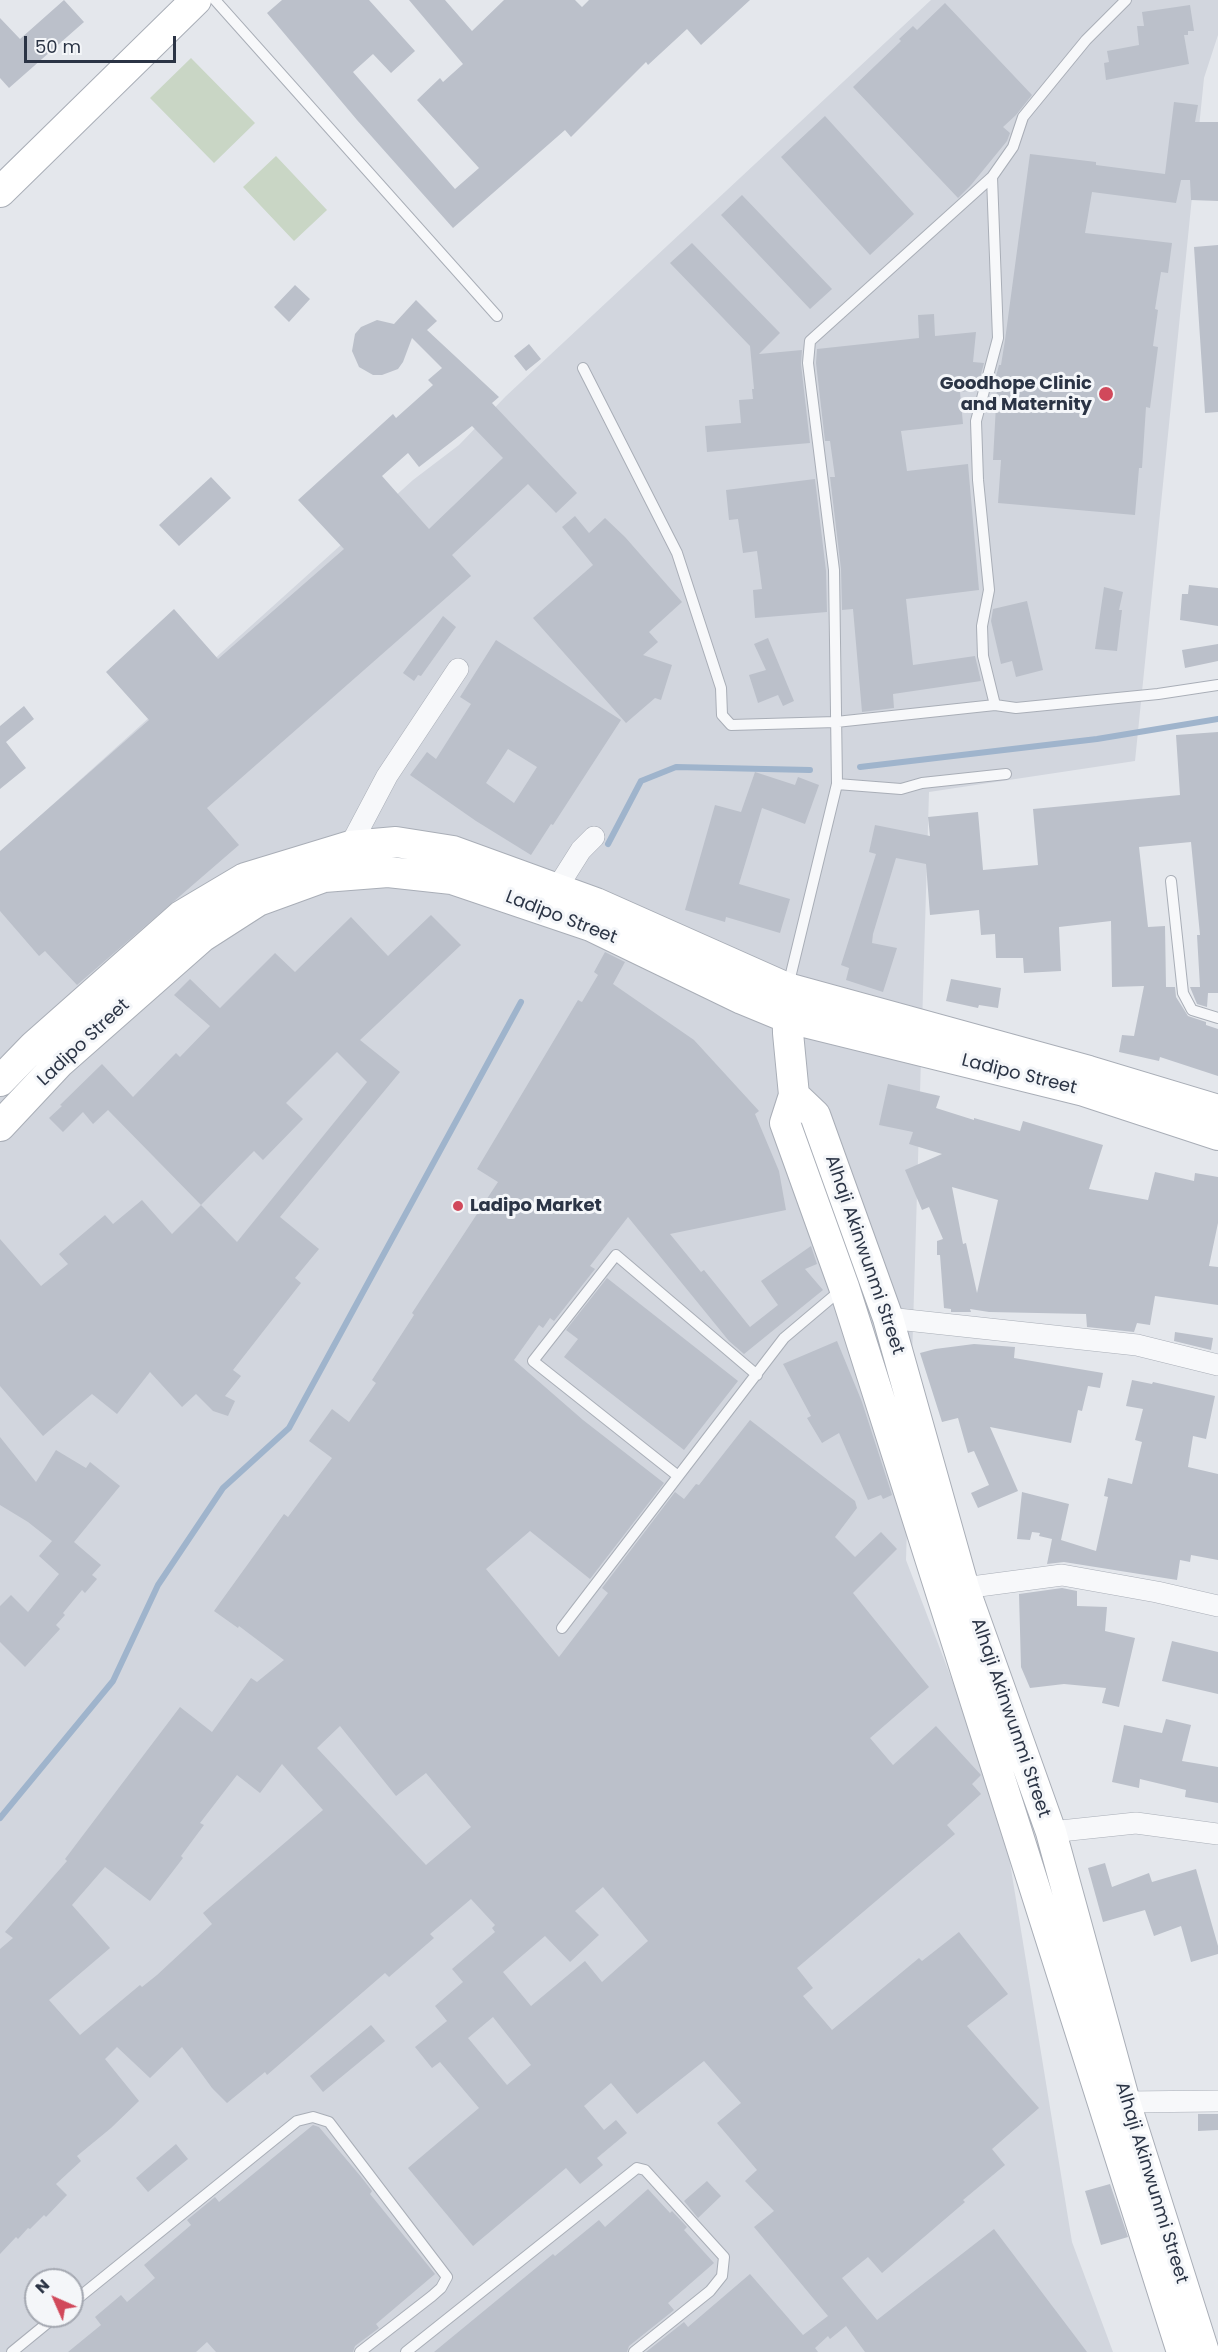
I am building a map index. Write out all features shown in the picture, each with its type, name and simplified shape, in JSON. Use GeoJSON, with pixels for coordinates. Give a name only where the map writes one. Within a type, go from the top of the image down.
{"type":"FeatureCollection","features":[{"type":"Feature","properties":{"kind":"street"},"geometry":{"type":"LineString","coordinates":[[0,192],[196,0]]}},
{"type":"Feature","properties":{"kind":"street"},"geometry":{"type":"LineString","coordinates":[[350,846],[387,776],[458,669]]}},
{"type":"Feature","properties":{"kind":"street"},"geometry":{"type":"LineString","coordinates":[[557,888],[581,850],[594,837]]}},
{"type":"Feature","properties":{"kind":"street","name":"Ladipo Street"},"geometry":{"type":"LineString","coordinates":[[0,1081],[34,1046],[182,915],[244,878],[350,846],[396,842],[453,851],[557,888],[787,988],[1089,1071],[1218,1110]]}},
{"type":"Feature","properties":{"kind":"street","name":"Ladipo Street"},"geometry":{"type":"LineString","coordinates":[[0,1126],[59,1063],[202,937],[258,900],[324,877],[388,872],[452,879],[591,926],[742,999],[788,1018],[1084,1091],[1218,1136]]}},
{"type":"Feature","properties":{"kind":"street","name":"Alhaji Akinwunmi Street"},"geometry":{"type":"LineString","coordinates":[[787,988],[789,1054],[794,1095],[785,1123],[844,1287],[1182,2352]]}},
{"type":"Feature","properties":{"kind":"street","name":"Alhaji Akinwunmi Street"},"geometry":{"type":"LineString","coordinates":[[794,1095],[815,1115],[888,1318],[964,1588],[1051,1832],[1125,2102],[1204,2352]]}},
{"type":"Feature","properties":{"kind":"street"},"geometry":{"type":"LineString","coordinates":[[888,1318],[1137,1345],[1218,1365]]}},
{"type":"Feature","properties":{"kind":"street"},"geometry":{"type":"LineString","coordinates":[[964,1588],[1062,1575],[1157,1592],[1218,1606]]}},
{"type":"Feature","properties":{"kind":"street"},"geometry":{"type":"LineString","coordinates":[[1051,1832],[1136,1822],[1218,1834]]}},
{"type":"Feature","properties":{"kind":"street"},"geometry":{"type":"LineString","coordinates":[[1125,2102],[1218,2101]]}},
{"type":"Feature","properties":{"kind":"lane"},"geometry":{"type":"LineString","coordinates":[[215,0],[497,316]]}},
{"type":"Feature","properties":{"kind":"lane"},"geometry":{"type":"LineString","coordinates":[[787,988],[837,784],[834,570],[808,363],[810,341],[992,177],[1013,147],[1023,117],[1086,40],[1126,0]]}},
{"type":"Feature","properties":{"kind":"lane"},"geometry":{"type":"LineString","coordinates":[[992,177],[998,338],[976,421],[978,480],[989,590],[982,626],[983,656],[995,705]]}},
{"type":"Feature","properties":{"kind":"lane"},"geometry":{"type":"LineString","coordinates":[[583,368],[676,553],[721,688],[722,715],[731,725],[836,722],[995,705],[1016,708],[1218,686]]}},
{"type":"Feature","properties":{"kind":"lane"},"geometry":{"type":"LineString","coordinates":[[837,784],[901,789],[922,783],[1006,774]]}},
{"type":"Feature","properties":{"kind":"lane"},"geometry":{"type":"LineString","coordinates":[[1171,881],[1183,993],[1192,1010],[1218,1018]]}},
{"type":"Feature","properties":{"kind":"lane"},"geometry":{"type":"LineString","coordinates":[[678,1476],[533,1361],[616,1256],[757,1375]]}},
{"type":"Feature","properties":{"kind":"lane"},"geometry":{"type":"LineString","coordinates":[[562,1628],[784,1338],[844,1287]]}},
{"type":"Feature","properties":{"kind":"lane"},"geometry":{"type":"LineString","coordinates":[[84,2293],[297,2121],[313,2117],[329,2122],[447,2277],[432,2296],[360,2352]]}},
{"type":"Feature","properties":{"kind":"lane"},"geometry":{"type":"LineString","coordinates":[[406,2352],[637,2168],[645,2170],[724,2257],[722,2276],[710,2291],[634,2352]]}},
{"type":"Feature","properties":{"kind":"lane"},"geometry":{"type":"LineString","coordinates":[[12,2352],[42,2328]]}},
{"type":"Feature","properties":{"kind":"shaded area","name":"Ladipo Market"},"geometry":{"type":"Polygon","coordinates":[[[931,0],[1218,0],[1218,35],[1204,78],[1135,761],[929,792],[906,1560],[1001,1808],[1072,2242],[1113,2352],[0,2352],[0,852],[413,480],[459,445],[506,396],[931,0]]]}},
{"type":"Feature","properties":{"kind":"green space"},"geometry":{"type":"Polygon","coordinates":[[[191,58],[255,123],[214,163],[150,98],[191,58]]]}},
{"type":"Feature","properties":{"kind":"green space"},"geometry":{"type":"Polygon","coordinates":[[[276,156],[327,210],[294,241],[243,187],[276,156]]]}},
{"type":"Feature","properties":{"kind":"building"},"geometry":{"type":"Polygon","coordinates":[[[64,0],[84,22],[9,88],[0,78],[0,18],[20,39],[64,0]]]}},
{"type":"Feature","properties":{"kind":"building"},"geometry":{"type":"Polygon","coordinates":[[[282,0],[369,0],[415,51],[391,73],[373,54],[353,72],[455,189],[479,168],[417,100],[440,78],[443,82],[463,64],[409,0],[445,0],[472,31],[504,0],[575,0],[582,7],[589,0],[750,0],[701,45],[687,29],[648,65],[646,62],[571,137],[565,130],[453,228],[357,120],[267,13],[282,0]]]}},
{"type":"Feature","properties":{"kind":"building"},"geometry":{"type":"Polygon","coordinates":[[[945,3],[1032,95],[1003,127],[1010,133],[1007,141],[958,198],[853,87],[901,41],[899,39],[913,26],[917,30],[945,3]]]}},
{"type":"Feature","properties":{"kind":"building"},"geometry":{"type":"Polygon","coordinates":[[[1190,5],[1194,31],[1188,31],[1188,35],[1184,35],[1189,64],[1106,80],[1104,63],[1109,62],[1107,51],[1139,45],[1137,26],[1144,26],[1142,12],[1190,5]]]}},
{"type":"Feature","properties":{"kind":"building"},"geometry":{"type":"Polygon","coordinates":[[[1174,102],[1198,105],[1195,122],[1218,122],[1218,201],[1191,200],[1190,180],[1181,180],[1176,203],[1092,192],[1085,233],[1172,243],[1168,273],[1161,272],[1155,309],[1158,310],[1153,346],[1158,347],[1150,408],[1146,407],[1142,468],[1139,468],[1135,515],[998,503],[1001,460],[993,460],[997,387],[993,388],[999,365],[1001,365],[1005,340],[1030,154],[1165,174],[1174,102]]]}},
{"type":"Feature","properties":{"kind":"building"},"geometry":{"type":"Polygon","coordinates":[[[825,116],[914,214],[870,255],[781,157],[825,116]]]}},
{"type":"Feature","properties":{"kind":"building"},"geometry":{"type":"Polygon","coordinates":[[[742,195],[832,289],[810,309],[721,215],[742,195]]]}},
{"type":"Feature","properties":{"kind":"building"},"geometry":{"type":"Polygon","coordinates":[[[692,243],[780,333],[759,354],[802,350],[801,364],[810,443],[707,452],[705,426],[741,423],[739,400],[753,399],[752,389],[754,389],[750,346],[670,263],[692,243]]]}},
{"type":"Feature","properties":{"kind":"building"},"geometry":{"type":"Polygon","coordinates":[[[1218,245],[1218,412],[1205,413],[1194,247],[1218,245]]]}},
{"type":"Feature","properties":{"kind":"building"},"geometry":{"type":"Polygon","coordinates":[[[295,285],[310,299],[289,322],[274,307],[295,285]]]}},
{"type":"Feature","properties":{"kind":"building"},"geometry":{"type":"Polygon","coordinates":[[[416,300],[437,321],[427,330],[499,397],[492,403],[577,493],[556,513],[528,484],[452,555],[471,576],[207,808],[239,845],[77,985],[45,951],[39,956],[0,911],[0,851],[149,720],[106,672],[174,609],[218,659],[344,549],[298,500],[393,414],[396,418],[433,385],[428,380],[442,368],[412,338],[398,369],[382,375],[373,375],[359,367],[352,351],[355,334],[361,327],[377,320],[394,324],[416,300]],[[472,426],[419,467],[408,453],[382,476],[429,529],[503,458],[472,426]]]}},
{"type":"Feature","properties":{"kind":"building"},"geometry":{"type":"Polygon","coordinates":[[[934,314],[935,336],[976,332],[973,362],[984,363],[977,390],[960,392],[963,424],[901,431],[907,471],[968,464],[979,590],[906,599],[913,665],[975,656],[981,681],[893,694],[894,708],[862,712],[853,609],[842,610],[841,569],[830,477],[835,477],[830,441],[825,441],[816,363],[817,349],[919,338],[918,315],[934,314]]]}},
{"type":"Feature","properties":{"kind":"building"},"geometry":{"type":"Polygon","coordinates":[[[529,344],[541,359],[526,371],[514,356],[529,344]]]}},
{"type":"Feature","properties":{"kind":"building"},"geometry":{"type":"Polygon","coordinates":[[[211,477],[231,498],[179,546],[159,525],[211,477]]]}},
{"type":"Feature","properties":{"kind":"building"},"geometry":{"type":"Polygon","coordinates":[[[815,479],[826,571],[827,612],[755,618],[753,590],[762,589],[757,551],[743,553],[738,519],[729,520],[726,490],[815,479]]]}},
{"type":"Feature","properties":{"kind":"building"},"geometry":{"type":"Polygon","coordinates":[[[575,516],[589,533],[605,518],[625,537],[682,602],[649,632],[658,642],[643,655],[672,665],[661,700],[655,698],[626,723],[533,618],[593,565],[562,527],[575,516]]]}},
{"type":"Feature","properties":{"kind":"building"},"geometry":{"type":"Polygon","coordinates":[[[1189,585],[1218,588],[1218,626],[1180,620],[1182,594],[1188,594],[1189,585]]]}},
{"type":"Feature","properties":{"kind":"building"},"geometry":{"type":"Polygon","coordinates":[[[1104,587],[1123,592],[1119,610],[1122,610],[1117,651],[1095,649],[1104,587]]]}},
{"type":"Feature","properties":{"kind":"building"},"geometry":{"type":"Polygon","coordinates":[[[1027,601],[1043,670],[1016,677],[1012,661],[1001,664],[991,621],[993,609],[1027,601]]]}},
{"type":"Feature","properties":{"kind":"building"},"geometry":{"type":"Polygon","coordinates":[[[443,616],[456,627],[421,676],[418,675],[414,681],[403,673],[443,616]]]}},
{"type":"Feature","properties":{"kind":"building"},"geometry":{"type":"Polygon","coordinates":[[[768,638],[794,701],[783,706],[778,695],[758,703],[749,675],[766,670],[754,644],[768,638]]]}},
{"type":"Feature","properties":{"kind":"building"},"geometry":{"type":"Polygon","coordinates":[[[496,640],[621,720],[531,855],[476,821],[410,775],[427,752],[436,759],[471,704],[460,697],[496,640]],[[508,749],[486,783],[514,803],[537,767],[508,749]]]}},
{"type":"Feature","properties":{"kind":"building"},"geometry":{"type":"Polygon","coordinates":[[[1218,644],[1218,661],[1185,668],[1182,650],[1218,644]]]}},
{"type":"Feature","properties":{"kind":"building"},"geometry":{"type":"Polygon","coordinates":[[[24,706],[34,719],[6,742],[26,768],[0,789],[0,726],[24,706]]]}},
{"type":"Feature","properties":{"kind":"building"},"geometry":{"type":"Polygon","coordinates":[[[1218,732],[1218,993],[1208,993],[1207,1007],[1197,1004],[1190,987],[1200,987],[1197,935],[1200,935],[1191,842],[1139,847],[1148,927],[1165,926],[1166,987],[1175,987],[1176,997],[1188,1016],[1218,1029],[1218,1076],[1160,1057],[1159,1061],[1119,1052],[1122,1035],[1134,1036],[1144,986],[1112,987],[1111,921],[1059,927],[1061,971],[1024,973],[1023,958],[996,958],[995,934],[981,935],[979,910],[930,915],[926,864],[896,858],[872,943],[897,948],[883,992],[846,980],[849,968],[841,965],[876,854],[869,852],[875,825],[930,836],[928,817],[978,812],[983,870],[1038,865],[1033,809],[1180,795],[1176,735],[1218,732]]]}},
{"type":"Feature","properties":{"kind":"building"},"geometry":{"type":"Polygon","coordinates":[[[755,772],[795,785],[798,777],[819,785],[805,824],[762,808],[739,884],[790,899],[780,933],[726,917],[725,922],[685,910],[715,805],[741,812],[755,772]]]}},
{"type":"Feature","properties":{"kind":"building"},"geometry":{"type":"Polygon","coordinates":[[[431,915],[461,945],[360,1040],[400,1072],[280,1217],[319,1249],[295,1278],[301,1283],[233,1370],[241,1376],[225,1396],[235,1401],[228,1416],[213,1411],[196,1394],[182,1407],[150,1372],[117,1414],[92,1394],[43,1436],[0,1386],[0,1239],[41,1286],[68,1264],[59,1254],[105,1215],[113,1224],[142,1200],[172,1234],[201,1205],[108,1110],[93,1124],[83,1112],[63,1132],[49,1118],[102,1064],[133,1097],[176,1053],[180,1057],[210,1026],[174,995],[190,979],[220,1008],[275,953],[295,972],[351,917],[388,956],[431,915]],[[337,1052],[286,1103],[303,1119],[263,1160],[254,1151],[201,1205],[237,1242],[367,1082],[337,1052]]]}},
{"type":"Feature","properties":{"kind":"building"},"geometry":{"type":"Polygon","coordinates":[[[605,952],[625,962],[613,984],[694,1040],[759,1111],[755,1114],[779,1171],[786,1210],[670,1234],[701,1272],[704,1270],[750,1327],[778,1305],[761,1281],[811,1246],[817,1264],[805,1269],[823,1290],[744,1354],[729,1341],[628,1217],[590,1266],[595,1269],[554,1321],[550,1318],[543,1328],[539,1325],[514,1360],[583,1420],[664,1483],[590,1579],[530,1531],[486,1569],[559,1657],[608,1593],[602,1588],[675,1492],[684,1499],[696,1484],[699,1485],[750,1420],[855,1501],[857,1508],[835,1537],[855,1557],[881,1532],[897,1549],[853,1593],[929,1687],[870,1738],[893,1765],[936,1726],[981,1775],[972,1784],[981,1794],[947,1825],[955,1834],[797,1968],[813,1988],[803,1996],[832,2030],[919,1958],[922,1961],[959,1932],[1008,1994],[967,2026],[1039,2108],[992,2149],[1005,2165],[963,2200],[965,2202],[882,2273],[868,2257],[842,2278],[877,2320],[994,2229],[1087,2352],[865,2352],[846,2326],[830,2339],[828,2336],[815,2348],[818,2352],[646,2352],[684,2322],[688,2327],[750,2274],[803,2335],[828,2316],[754,2227],[774,2211],[745,2181],[757,2170],[717,2123],[741,2103],[704,2061],[637,2114],[611,2083],[584,2106],[604,2130],[616,2120],[627,2133],[597,2158],[603,2165],[580,2184],[566,2168],[473,2246],[408,2168],[479,2108],[440,2062],[432,2068],[415,2047],[447,2021],[435,2006],[463,1982],[452,1969],[495,1932],[492,1928],[495,1925],[471,1899],[430,1934],[434,1938],[389,1977],[385,1973],[267,2075],[265,2072],[227,2103],[212,2088],[182,2047],[150,2078],[117,2047],[105,2059],[139,2101],[77,2156],[81,2161],[56,2184],[67,2195],[46,2217],[44,2215],[18,2239],[16,2237],[0,2254],[0,1949],[13,1938],[5,1932],[67,1861],[65,1859],[180,1707],[212,1732],[251,1678],[257,1682],[284,1660],[239,1626],[238,1628],[214,1611],[284,1514],[288,1517],[332,1458],[309,1441],[332,1409],[349,1422],[376,1383],[372,1380],[414,1315],[412,1313],[498,1182],[477,1169],[578,1000],[582,1002],[598,975],[594,972],[605,952]],[[340,1726],[317,1748],[426,1865],[471,1827],[426,1773],[396,1796],[340,1726]],[[282,1764],[260,1793],[237,1775],[200,1823],[204,1825],[181,1856],[183,1858],[150,1901],[105,1867],[72,1905],[110,1948],[49,2000],[80,2035],[140,1985],[142,1987],[157,1975],[212,1924],[203,1913],[323,1810],[282,1764]],[[603,1887],[575,1911],[599,1935],[570,1962],[545,1936],[503,1972],[531,2006],[585,1961],[602,1982],[648,1941],[603,1887]],[[493,2017],[468,2038],[507,2085],[531,2065],[493,2017]]]}},
{"type":"Feature","properties":{"kind":"building"},"geometry":{"type":"Polygon","coordinates":[[[951,979],[1001,988],[998,1008],[979,1005],[978,1008],[946,1001],[951,979]]]}},
{"type":"Feature","properties":{"kind":"building"},"geometry":{"type":"Polygon","coordinates":[[[888,1084],[940,1096],[936,1108],[974,1120],[974,1118],[1020,1131],[1023,1121],[1103,1145],[1089,1189],[1148,1200],[1155,1172],[1194,1181],[1195,1173],[1218,1177],[1218,1223],[1209,1266],[1218,1267],[1218,1305],[1155,1296],[1150,1325],[1137,1323],[1134,1332],[1087,1327],[1086,1314],[989,1312],[970,1309],[971,1312],[951,1312],[951,1309],[944,1308],[940,1255],[937,1255],[937,1241],[943,1239],[929,1207],[922,1210],[905,1170],[942,1154],[909,1144],[913,1132],[879,1125],[888,1084]],[[952,1187],[963,1244],[966,1243],[977,1293],[998,1200],[952,1187]]]}},
{"type":"Feature","properties":{"kind":"building"},"geometry":{"type":"Polygon","coordinates":[[[607,1278],[738,1381],[684,1450],[564,1357],[578,1339],[566,1330],[607,1278]]]}},
{"type":"Feature","properties":{"kind":"building"},"geometry":{"type":"Polygon","coordinates":[[[1175,1332],[1213,1338],[1211,1350],[1174,1341],[1175,1332]]]}},
{"type":"Feature","properties":{"kind":"building"},"geometry":{"type":"Polygon","coordinates":[[[837,1341],[862,1402],[892,1495],[883,1499],[881,1495],[868,1500],[839,1433],[822,1443],[807,1418],[811,1416],[783,1364],[837,1341]]]}},
{"type":"Feature","properties":{"kind":"building"},"geometry":{"type":"Polygon","coordinates":[[[974,1344],[1015,1347],[1014,1358],[1103,1373],[1100,1388],[1088,1386],[1082,1411],[1078,1410],[1071,1443],[990,1427],[1018,1491],[978,1508],[971,1493],[989,1485],[974,1451],[968,1453],[958,1418],[942,1422],[920,1353],[974,1344]]]}},
{"type":"Feature","properties":{"kind":"building"},"geometry":{"type":"Polygon","coordinates":[[[1132,1380],[1152,1384],[1153,1382],[1215,1396],[1206,1439],[1193,1436],[1188,1467],[1218,1474],[1218,1560],[1191,1555],[1190,1562],[1180,1560],[1177,1580],[1064,1562],[1047,1564],[1052,1539],[1032,1532],[1030,1540],[1017,1539],[1022,1492],[1069,1504],[1061,1540],[1096,1551],[1108,1497],[1104,1496],[1108,1478],[1132,1484],[1142,1442],[1135,1440],[1143,1409],[1126,1406],[1132,1380]]]}},
{"type":"Feature","properties":{"kind":"building"},"geometry":{"type":"Polygon","coordinates":[[[0,1437],[36,1482],[56,1450],[86,1468],[90,1462],[120,1486],[74,1542],[101,1565],[92,1575],[97,1579],[85,1593],[82,1590],[63,1613],[65,1615],[56,1625],[60,1629],[25,1667],[0,1642],[0,1606],[11,1595],[28,1612],[59,1574],[39,1556],[52,1541],[28,1522],[0,1505],[0,1437]]]}},
{"type":"Feature","properties":{"kind":"building"},"geometry":{"type":"Polygon","coordinates":[[[1062,1588],[1077,1591],[1077,1606],[1107,1607],[1105,1631],[1135,1638],[1119,1707],[1102,1703],[1106,1688],[1064,1684],[1030,1688],[1021,1667],[1019,1594],[1062,1588]]]}},
{"type":"Feature","properties":{"kind":"building"},"geometry":{"type":"Polygon","coordinates":[[[1172,1641],[1218,1652],[1218,1694],[1162,1681],[1172,1641]]]}},
{"type":"Feature","properties":{"kind":"building"},"geometry":{"type":"Polygon","coordinates":[[[1166,1719],[1191,1725],[1182,1761],[1218,1767],[1218,1803],[1185,1797],[1186,1790],[1140,1779],[1139,1788],[1112,1782],[1124,1725],[1162,1733],[1166,1719]]]}},
{"type":"Feature","properties":{"kind":"building"},"geometry":{"type":"Polygon","coordinates":[[[1105,1863],[1112,1887],[1149,1873],[1152,1882],[1196,1869],[1218,1946],[1218,1954],[1191,1962],[1181,1926],[1154,1936],[1145,1910],[1103,1922],[1088,1868],[1105,1863]]]}},
{"type":"Feature","properties":{"kind":"building"},"geometry":{"type":"Polygon","coordinates":[[[371,2025],[385,2041],[323,2092],[310,2076],[371,2025]]]}},
{"type":"Feature","properties":{"kind":"building"},"geometry":{"type":"Polygon","coordinates":[[[1198,2114],[1218,2114],[1218,2130],[1198,2131],[1198,2114]]]}},
{"type":"Feature","properties":{"kind":"building"},"geometry":{"type":"Polygon","coordinates":[[[313,2125],[319,2127],[362,2178],[372,2191],[370,2194],[435,2274],[376,2324],[379,2328],[355,2346],[353,2352],[216,2352],[207,2342],[196,2352],[68,2352],[101,2325],[95,2317],[121,2295],[127,2302],[155,2278],[144,2265],[191,2225],[187,2220],[215,2197],[219,2202],[313,2125]]]}},
{"type":"Feature","properties":{"kind":"building"},"geometry":{"type":"Polygon","coordinates":[[[176,2144],[188,2159],[148,2192],[136,2178],[176,2144]]]}},
{"type":"Feature","properties":{"kind":"building"},"geometry":{"type":"Polygon","coordinates":[[[707,2181],[721,2196],[698,2218],[684,2201],[707,2181]]]}},
{"type":"Feature","properties":{"kind":"building"},"geometry":{"type":"Polygon","coordinates":[[[1110,2184],[1128,2237],[1101,2245],[1085,2191],[1110,2184]]]}},
{"type":"Feature","properties":{"kind":"building"},"geometry":{"type":"Polygon","coordinates":[[[648,2189],[670,2213],[672,2211],[687,2227],[684,2230],[714,2263],[668,2303],[674,2310],[629,2346],[627,2352],[434,2352],[553,2254],[555,2256],[599,2220],[605,2227],[648,2189]]]}},
{"type":"Feature","properties":{"kind":"waterway"},"geometry":{"type":"LineString","coordinates":[[860,767],[1097,739],[1218,719]]}},
{"type":"Feature","properties":{"kind":"waterway"},"geometry":{"type":"LineString","coordinates":[[608,844],[641,781],[676,767],[810,770]]}},
{"type":"Feature","properties":{"kind":"waterway"},"geometry":{"type":"LineString","coordinates":[[0,1818],[113,1681],[158,1585],[223,1488],[289,1428],[521,1002]]}},
{"type":"Feature","properties":{"kind":"place","name":"Goodhope Clinic and Maternity"},"geometry":{"type":"Point","coordinates":[1106,394]}},
{"type":"Feature","properties":{"kind":"place","name":"Ladipo Market"},"geometry":{"type":"Point","coordinates":[458,1206]}}]}
